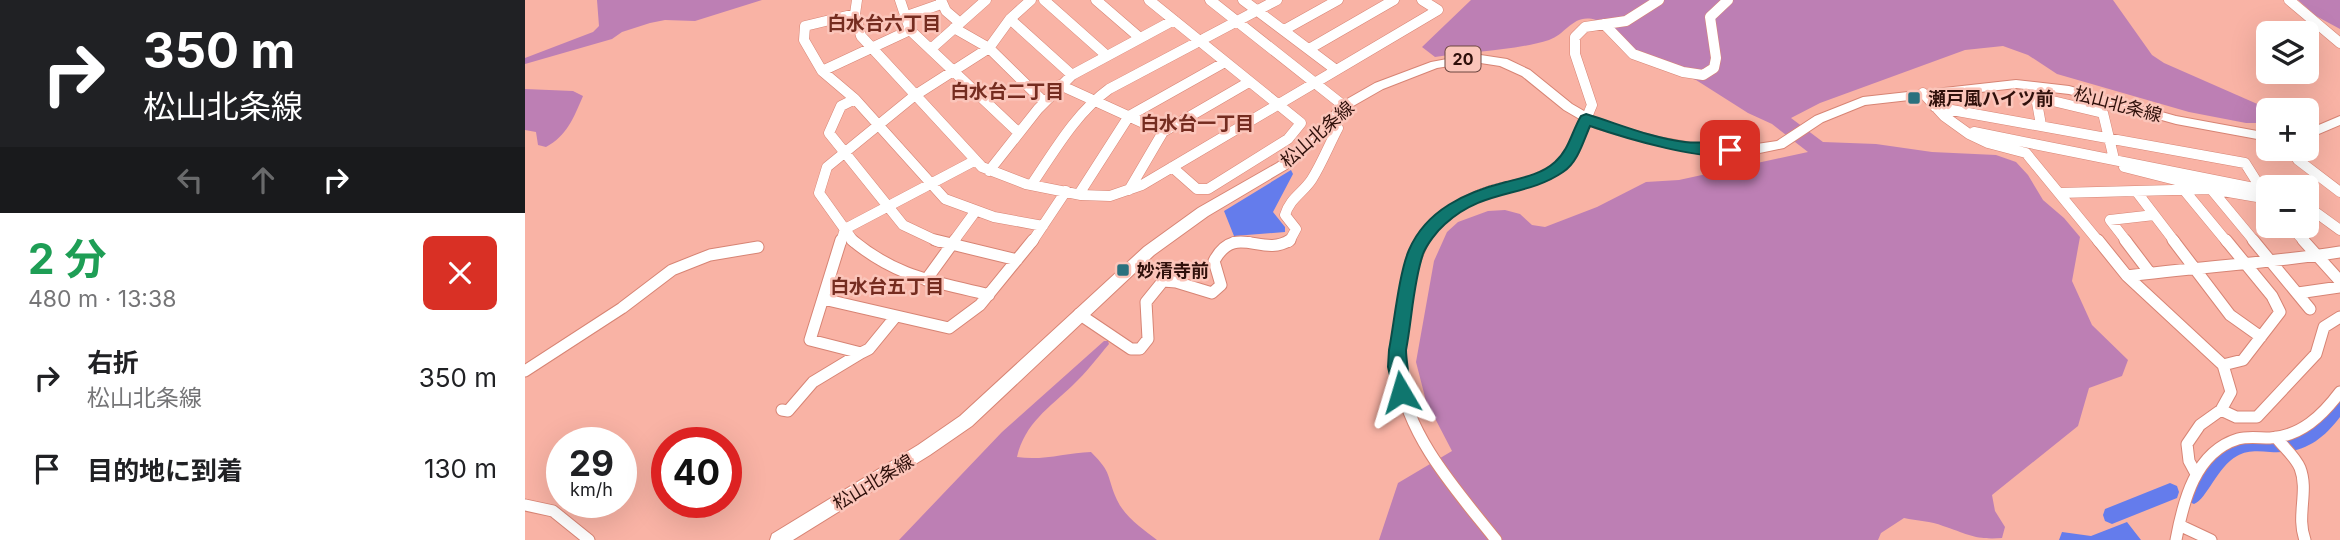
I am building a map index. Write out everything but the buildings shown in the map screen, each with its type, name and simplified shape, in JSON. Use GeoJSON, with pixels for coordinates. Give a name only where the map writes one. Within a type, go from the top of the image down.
{"type":"FeatureCollection","features":[{"type":"Feature","properties":{"kind":"main road","name":"松山北条線"},"geometry":{"type":"LineString","coordinates":[[778,540],[966,421],[1010,383],[1079,314],[1149,251],[1203,212],[1282,166],[1306,147],[1344,106],[1378,86],[1455,60],[1482,58],[1517,68],[1586,119],[1629,135],[1709,151],[1750,150],[1780,145],[1819,119],[1863,102],[2016,84],[2069,90],[2215,128],[2256,134]]}},
{"type":"Feature","properties":{"kind":"main road"},"geometry":{"type":"LineString","coordinates":[[2319,130],[2340,120]]}},
{"type":"Feature","properties":{"kind":"street"},"geometry":{"type":"LineString","coordinates":[[857,0],[855,14],[861,36],[974,161],[1001,177],[1079,194],[1109,196],[1129,190],[1172,167],[1438,10],[1422,0]]}},
{"type":"Feature","properties":{"kind":"street"},"geometry":{"type":"LineString","coordinates":[[900,0],[910,30],[1019,133]]}},
{"type":"Feature","properties":{"kind":"street"},"geometry":{"type":"LineString","coordinates":[[989,295],[926,280],[881,263],[865,253],[823,202],[819,193],[827,167],[914,96],[989,48],[1010,19],[1031,0]]}},
{"type":"Feature","properties":{"kind":"street"},"geometry":{"type":"LineString","coordinates":[[1044,0],[1106,55]]}},
{"type":"Feature","properties":{"kind":"street"},"geometry":{"type":"LineString","coordinates":[[1096,0],[1140,38]]}},
{"type":"Feature","properties":{"kind":"street"},"geometry":{"type":"LineString","coordinates":[[1149,0],[1301,123],[1288,139],[1207,189],[1196,189],[1172,167]]}},
{"type":"Feature","properties":{"kind":"street"},"geometry":{"type":"LineString","coordinates":[[1210,0],[1344,106]]}},
{"type":"Feature","properties":{"kind":"street"},"geometry":{"type":"LineString","coordinates":[[1243,0],[1336,69]]}},
{"type":"Feature","properties":{"kind":"street"},"geometry":{"type":"LineString","coordinates":[[1032,184],[1094,100],[1109,89],[1277,0]]}},
{"type":"Feature","properties":{"kind":"street"},"geometry":{"type":"LineString","coordinates":[[1284,30],[1338,0]]}},
{"type":"Feature","properties":{"kind":"street"},"geometry":{"type":"LineString","coordinates":[[1309,48],[1394,0]]}},
{"type":"Feature","properties":{"kind":"street"},"geometry":{"type":"LineString","coordinates":[[1496,540],[1441,466],[1401,392],[1397,367],[1398,350],[1413,265],[1424,237],[1442,216],[1453,208],[1481,194],[1534,180],[1559,168],[1570,155],[1592,100],[1575,53],[1575,38],[1583,27],[1589,24],[1627,20],[1659,0]]}},
{"type":"Feature","properties":{"kind":"street"},"geometry":{"type":"LineString","coordinates":[[1604,24],[1633,54],[1683,72],[1703,75],[1714,68],[1716,58],[1710,17],[1728,0]]}},
{"type":"Feature","properties":{"kind":"street"},"geometry":{"type":"LineString","coordinates":[[2289,0],[2340,43]]}},
{"type":"Feature","properties":{"kind":"street"},"geometry":{"type":"LineString","coordinates":[[932,48],[984,1]]}},
{"type":"Feature","properties":{"kind":"street"},"geometry":{"type":"LineString","coordinates":[[904,17],[941,2],[957,26],[989,48],[1043,101]]}},
{"type":"Feature","properties":{"kind":"street"},"geometry":{"type":"LineString","coordinates":[[855,14],[805,26],[804,40],[822,71],[855,99],[945,199],[975,212],[1043,226]]}},
{"type":"Feature","properties":{"kind":"street"},"geometry":{"type":"LineString","coordinates":[[1010,19],[1072,75]]}},
{"type":"Feature","properties":{"kind":"street"},"geometry":{"type":"LineString","coordinates":[[989,171],[1043,101],[1072,75],[1174,20]]}},
{"type":"Feature","properties":{"kind":"street"},"geometry":{"type":"LineString","coordinates":[[822,71],[910,30]]}},
{"type":"Feature","properties":{"kind":"street"},"geometry":{"type":"LineString","coordinates":[[1079,194],[1129,116],[1225,62]]}},
{"type":"Feature","properties":{"kind":"street"},"geometry":{"type":"LineString","coordinates":[[1129,190],[1163,132],[1249,82]]}},
{"type":"Feature","properties":{"kind":"street"},"geometry":{"type":"LineString","coordinates":[[1060,85],[1163,132]]}},
{"type":"Feature","properties":{"kind":"street"},"geometry":{"type":"LineString","coordinates":[[1923,93],[1945,118],[1964,130],[1990,144],[2025,153],[2127,276],[2223,365],[2231,392],[2221,410],[2200,425],[2187,444],[2189,461],[2196,474]]}},
{"type":"Feature","properties":{"kind":"street"},"geometry":{"type":"LineString","coordinates":[[2041,125],[2036,97],[2103,113],[2114,159]]}},
{"type":"Feature","properties":{"kind":"street"},"geometry":{"type":"LineString","coordinates":[[855,99],[841,106],[829,133],[904,225],[921,236],[1017,260]]}},
{"type":"Feature","properties":{"kind":"street"},"geometry":{"type":"LineString","coordinates":[[1935,107],[2245,163],[2256,178]]}},
{"type":"Feature","properties":{"kind":"street"},"geometry":{"type":"LineString","coordinates":[[1079,314],[1131,349],[1140,349],[1148,339],[1142,312],[1145,303],[1163,281],[1179,281],[1205,293],[1212,293],[1221,285],[1213,261],[1223,247],[1242,240],[1277,246],[1289,242],[1296,229],[1285,215],[1286,209],[1298,191],[1308,184],[1338,128],[1328,122]]}},
{"type":"Feature","properties":{"kind":"street"},"geometry":{"type":"LineString","coordinates":[[1964,130],[2256,188]]}},
{"type":"Feature","properties":{"kind":"street"},"geometry":{"type":"LineString","coordinates":[[2092,154],[2141,173],[2256,197]]}},
{"type":"Feature","properties":{"kind":"street"},"geometry":{"type":"LineString","coordinates":[[861,354],[810,341],[845,229],[974,161]]}},
{"type":"Feature","properties":{"kind":"street"},"geometry":{"type":"LineString","coordinates":[[2299,161],[2340,192]]}},
{"type":"Feature","properties":{"kind":"street"},"geometry":{"type":"LineString","coordinates":[[2059,193],[2211,189]]}},
{"type":"Feature","properties":{"kind":"street"},"geometry":{"type":"LineString","coordinates":[[2211,189],[2274,262],[2310,309]]}},
{"type":"Feature","properties":{"kind":"street"},"geometry":{"type":"LineString","coordinates":[[2184,190],[2271,296],[2280,312],[2243,360],[2223,365]]}},
{"type":"Feature","properties":{"kind":"street"},"geometry":{"type":"LineString","coordinates":[[823,299],[949,328],[958,325],[989,295],[1043,226],[1066,191]]}},
{"type":"Feature","properties":{"kind":"street"},"geometry":{"type":"LineString","coordinates":[[2136,191],[2230,315],[2261,337]]}},
{"type":"Feature","properties":{"kind":"street"},"geometry":{"type":"LineString","coordinates":[[926,280],[975,212]]}},
{"type":"Feature","properties":{"kind":"street"},"geometry":{"type":"LineString","coordinates":[[2150,273],[2110,220],[2154,215]]}},
{"type":"Feature","properties":{"kind":"street"},"geometry":{"type":"LineString","coordinates":[[2319,215],[2340,230]]}},
{"type":"Feature","properties":{"kind":"street"},"geometry":{"type":"LineString","coordinates":[[2301,238],[2340,281]]}},
{"type":"Feature","properties":{"kind":"street"},"geometry":{"type":"LineString","coordinates":[[525,371],[622,308],[672,270],[710,256],[758,247]]}},
{"type":"Feature","properties":{"kind":"street"},"geometry":{"type":"LineString","coordinates":[[2127,276],[2244,262],[2274,262],[2340,252]]}},
{"type":"Feature","properties":{"kind":"street"},"geometry":{"type":"LineString","coordinates":[[2298,293],[2340,287]]}},
{"type":"Feature","properties":{"kind":"street"},"geometry":{"type":"LineString","coordinates":[[782,410],[788,411],[813,383],[869,349],[897,316]]}},
{"type":"Feature","properties":{"kind":"street"},"geometry":{"type":"LineString","coordinates":[[2221,410],[2236,417],[2257,417],[2316,354],[2324,327],[2340,317]]}},
{"type":"Feature","properties":{"kind":"street"},"geometry":{"type":"LineString","coordinates":[[2176,540],[2196,474],[2217,450],[2238,439],[2276,438],[2297,432],[2315,423],[2340,392]]}},
{"type":"Feature","properties":{"kind":"street"},"geometry":{"type":"LineString","coordinates":[[2276,438],[2300,468],[2302,504],[2298,521],[2305,540]]}},
{"type":"Feature","properties":{"kind":"street"},"geometry":{"type":"LineString","coordinates":[[525,505],[544,507],[566,518],[589,540]]}},
{"type":"Feature","properties":{"kind":"street"},"geometry":{"type":"LineString","coordinates":[[2179,525],[2211,540]]}},
{"type":"Feature","properties":{"kind":"shaded area"},"geometry":{"type":"Polygon","coordinates":[[[597,0],[762,0],[695,21],[665,20],[650,23],[622,32],[612,39],[525,64],[525,58],[593,32],[599,26],[597,0]]]}},
{"type":"Feature","properties":{"kind":"shaded area"},"geometry":{"type":"Polygon","coordinates":[[[1471,0],[2113,0],[2152,55],[2164,63],[2256,103],[2256,123],[2189,112],[2057,74],[2028,55],[2003,46],[1965,50],[1820,103],[1791,118],[1823,142],[1996,155],[2016,162],[2028,175],[2043,200],[2064,218],[2080,237],[2072,281],[2092,325],[2128,360],[2122,376],[2089,388],[2078,426],[1992,495],[1995,511],[2005,527],[2002,538],[1978,537],[1934,523],[1904,518],[1881,533],[1878,540],[1379,540],[1398,483],[1452,451],[1426,401],[1416,362],[1434,261],[1447,232],[1458,222],[1488,211],[1505,210],[1520,214],[1532,225],[1545,227],[1597,207],[1646,182],[1679,180],[1808,152],[1772,124],[1748,113],[1696,80],[1630,56],[1596,20],[1581,19],[1549,40],[1508,48],[1435,57],[1422,47],[1471,0]]]}},
{"type":"Feature","properties":{"kind":"shaded area"},"geometry":{"type":"Polygon","coordinates":[[[2298,0],[2340,0],[2340,29],[2316,16],[2298,0]]]}},
{"type":"Feature","properties":{"kind":"shaded area"},"geometry":{"type":"Polygon","coordinates":[[[525,89],[573,91],[583,96],[565,132],[546,147],[538,145],[536,132],[525,130],[525,89]]]}},
{"type":"Feature","properties":{"kind":"shaded area"},"geometry":{"type":"Polygon","coordinates":[[[1104,341],[1109,344],[1087,370],[1032,425],[1017,457],[1091,452],[1106,470],[1117,500],[1125,512],[1157,540],[899,540],[1002,432],[1104,341]]]}},
{"type":"Feature","properties":{"kind":"water"},"geometry":{"type":"Polygon","coordinates":[[[1291,170],[1293,174],[1273,212],[1285,227],[1285,232],[1234,236],[1224,211],[1291,170]]]}},
{"type":"Feature","properties":{"kind":"water"},"geometry":{"type":"Polygon","coordinates":[[[2127,522],[2141,540],[2059,540],[2062,532],[2091,536],[2127,522]]]}},
{"type":"Feature","properties":{"kind":"waterway"},"geometry":{"type":"LineString","coordinates":[[2194,495],[2212,465],[2229,451],[2251,443],[2285,444],[2301,441],[2315,433],[2340,404]]}},
{"type":"Feature","properties":{"kind":"waterway"},"geometry":{"type":"LineString","coordinates":[[2112,515],[2170,492]]}},
{"type":"Feature","properties":{"kind":"place","name":"瀬戸風ハイツ前"},"geometry":{"type":"Point","coordinates":[1914,98]}},
{"type":"Feature","properties":{"kind":"place","name":"妙清寺前"},"geometry":{"type":"Point","coordinates":[1123,270]}},
{"type":"Feature","properties":{"kind":"district","name":"白水台六丁目"},"geometry":{"type":"Point","coordinates":[884,23]}},
{"type":"Feature","properties":{"kind":"district","name":"白水台二丁目"},"geometry":{"type":"Point","coordinates":[1007,91]}},
{"type":"Feature","properties":{"kind":"district","name":"白水台一丁目"},"geometry":{"type":"Point","coordinates":[1197,123]}},
{"type":"Feature","properties":{"kind":"district","name":"白水台五丁目"},"geometry":{"type":"Point","coordinates":[887,286]}},
{"type":"Feature","properties":{"kind":"route"},"geometry":{"type":"LineString","coordinates":[[1401,392],[1397,367],[1398,350],[1416,252],[1424,237],[1442,216],[1481,194],[1534,180],[1559,168],[1575,146],[1586,119],[1629,135],[1683,147],[1709,151],[1730,150]]}}]}
